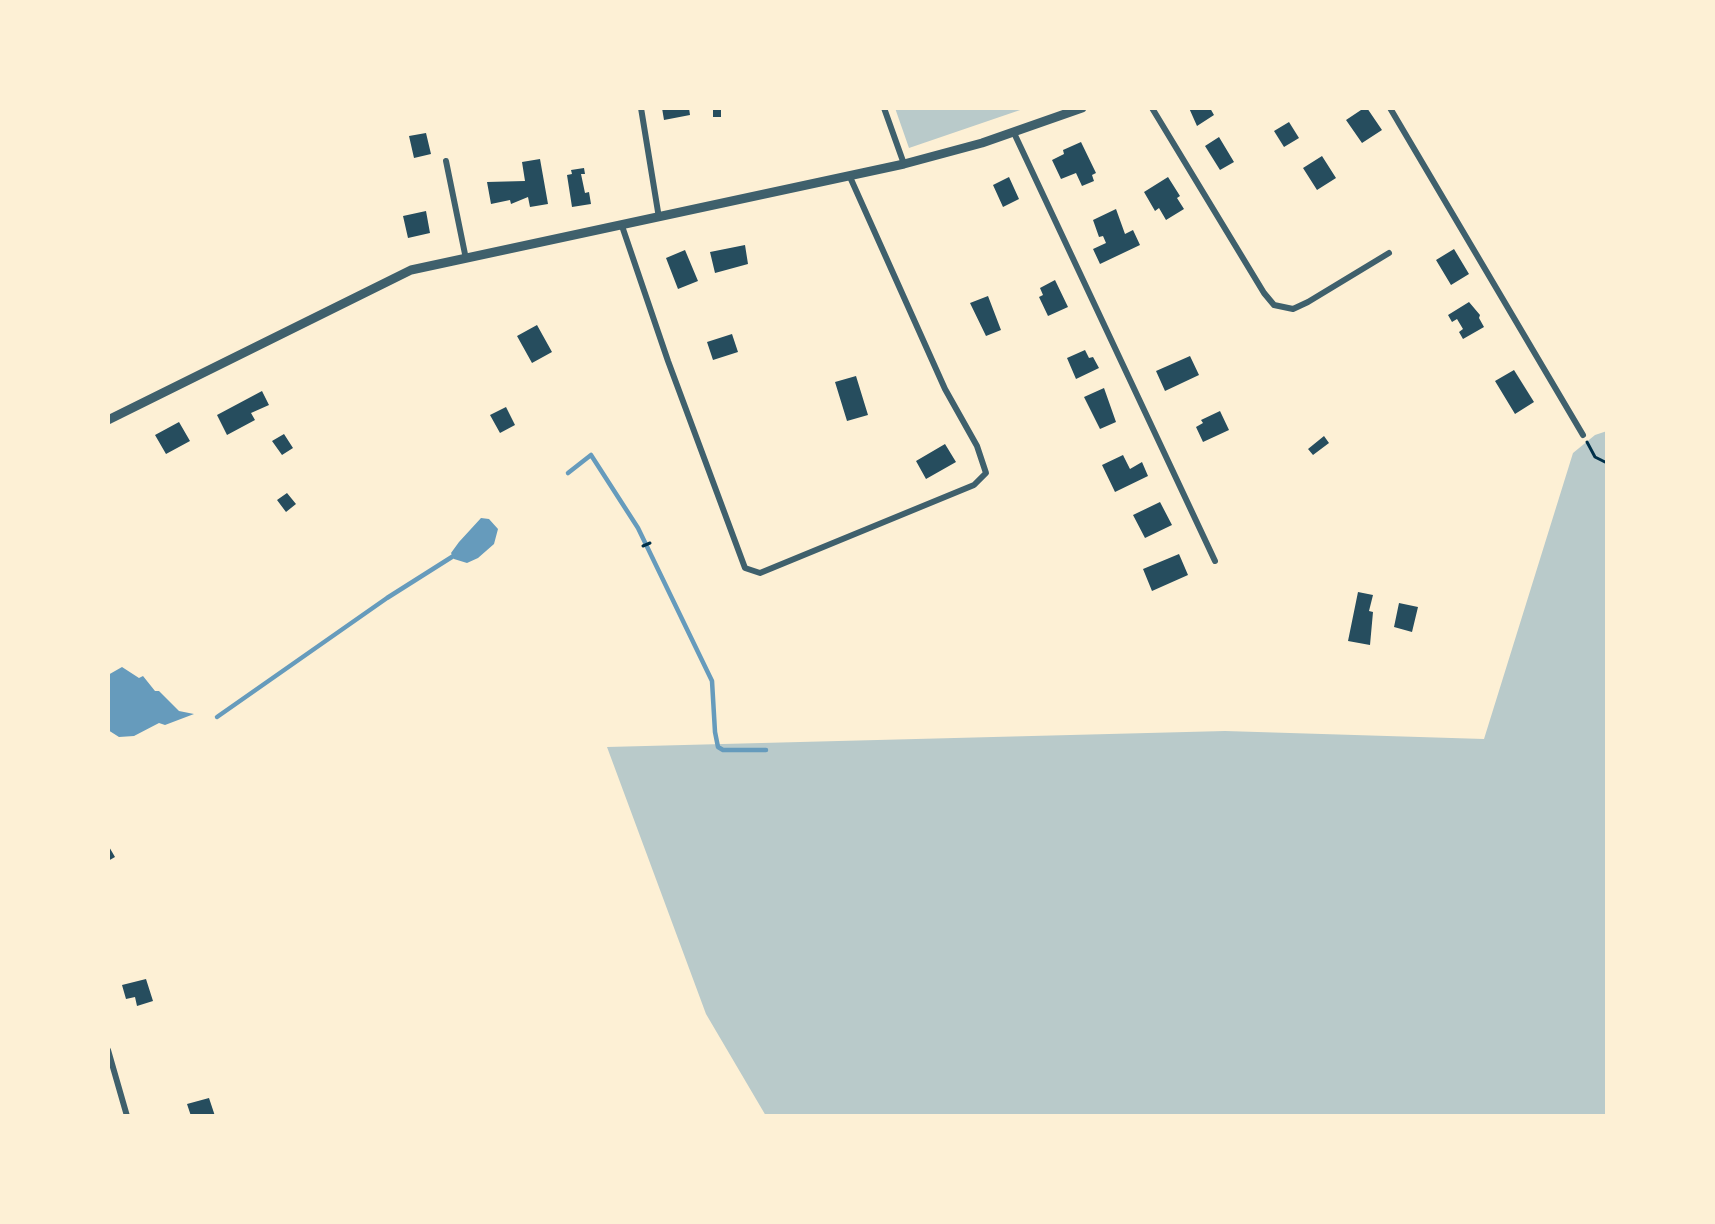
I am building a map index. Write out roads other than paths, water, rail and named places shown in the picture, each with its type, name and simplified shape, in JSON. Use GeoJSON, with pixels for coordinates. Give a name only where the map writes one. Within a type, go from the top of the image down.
{"type":"FeatureCollection","features":[{"type":"Feature","properties":{"kind":"street"},"geometry":{"type":"LineString","coordinates":[[641,108],[659,218]]}},
{"type":"Feature","properties":{"kind":"street"},"geometry":{"type":"LineString","coordinates":[[884,108],[904,165]]}},
{"type":"Feature","properties":{"kind":"street"},"geometry":{"type":"LineString","coordinates":[[108,420],[411,270],[904,165],[1014,133],[1082,108]]}},
{"type":"Feature","properties":{"kind":"street"},"geometry":{"type":"LineString","coordinates":[[1152,108],[1264,293],[1274,305],[1293,309],[1389,253]]}},
{"type":"Feature","properties":{"kind":"street"},"geometry":{"type":"LineString","coordinates":[[1390,108],[1583,435]]}},
{"type":"Feature","properties":{"kind":"street"},"geometry":{"type":"LineString","coordinates":[[1014,133],[1215,561]]}},
{"type":"Feature","properties":{"kind":"street"},"geometry":{"type":"LineString","coordinates":[[446,161],[466,259]]}},
{"type":"Feature","properties":{"kind":"street"},"geometry":{"type":"LineString","coordinates":[[622,226],[668,361],[745,568],[760,573],[974,485],[986,473],[977,446],[945,389],[850,177]]}},
{"type":"Feature","properties":{"kind":"street"},"geometry":{"type":"LineString","coordinates":[[108,1050],[128,1116]]}},
{"type":"Feature","properties":{"kind":"water"},"geometry":{"type":"Polygon","coordinates":[[[481,518],[489,519],[498,529],[494,544],[478,558],[467,563],[454,559],[451,553],[481,518]]]}},
{"type":"Feature","properties":{"kind":"water"},"geometry":{"type":"Polygon","coordinates":[[[122,667],[139,678],[143,676],[155,691],[159,691],[179,711],[194,714],[165,725],[159,723],[134,736],[119,737],[108,730],[108,675],[122,667]]]}},
{"type":"Feature","properties":{"kind":"waterway"},"geometry":{"type":"LineString","coordinates":[[568,473],[591,455],[638,528],[712,681],[718,747],[723,750],[766,750]]}},
{"type":"Feature","properties":{"kind":"waterway"},"geometry":{"type":"LineString","coordinates":[[217,717],[387,598],[455,555]]}}]}
